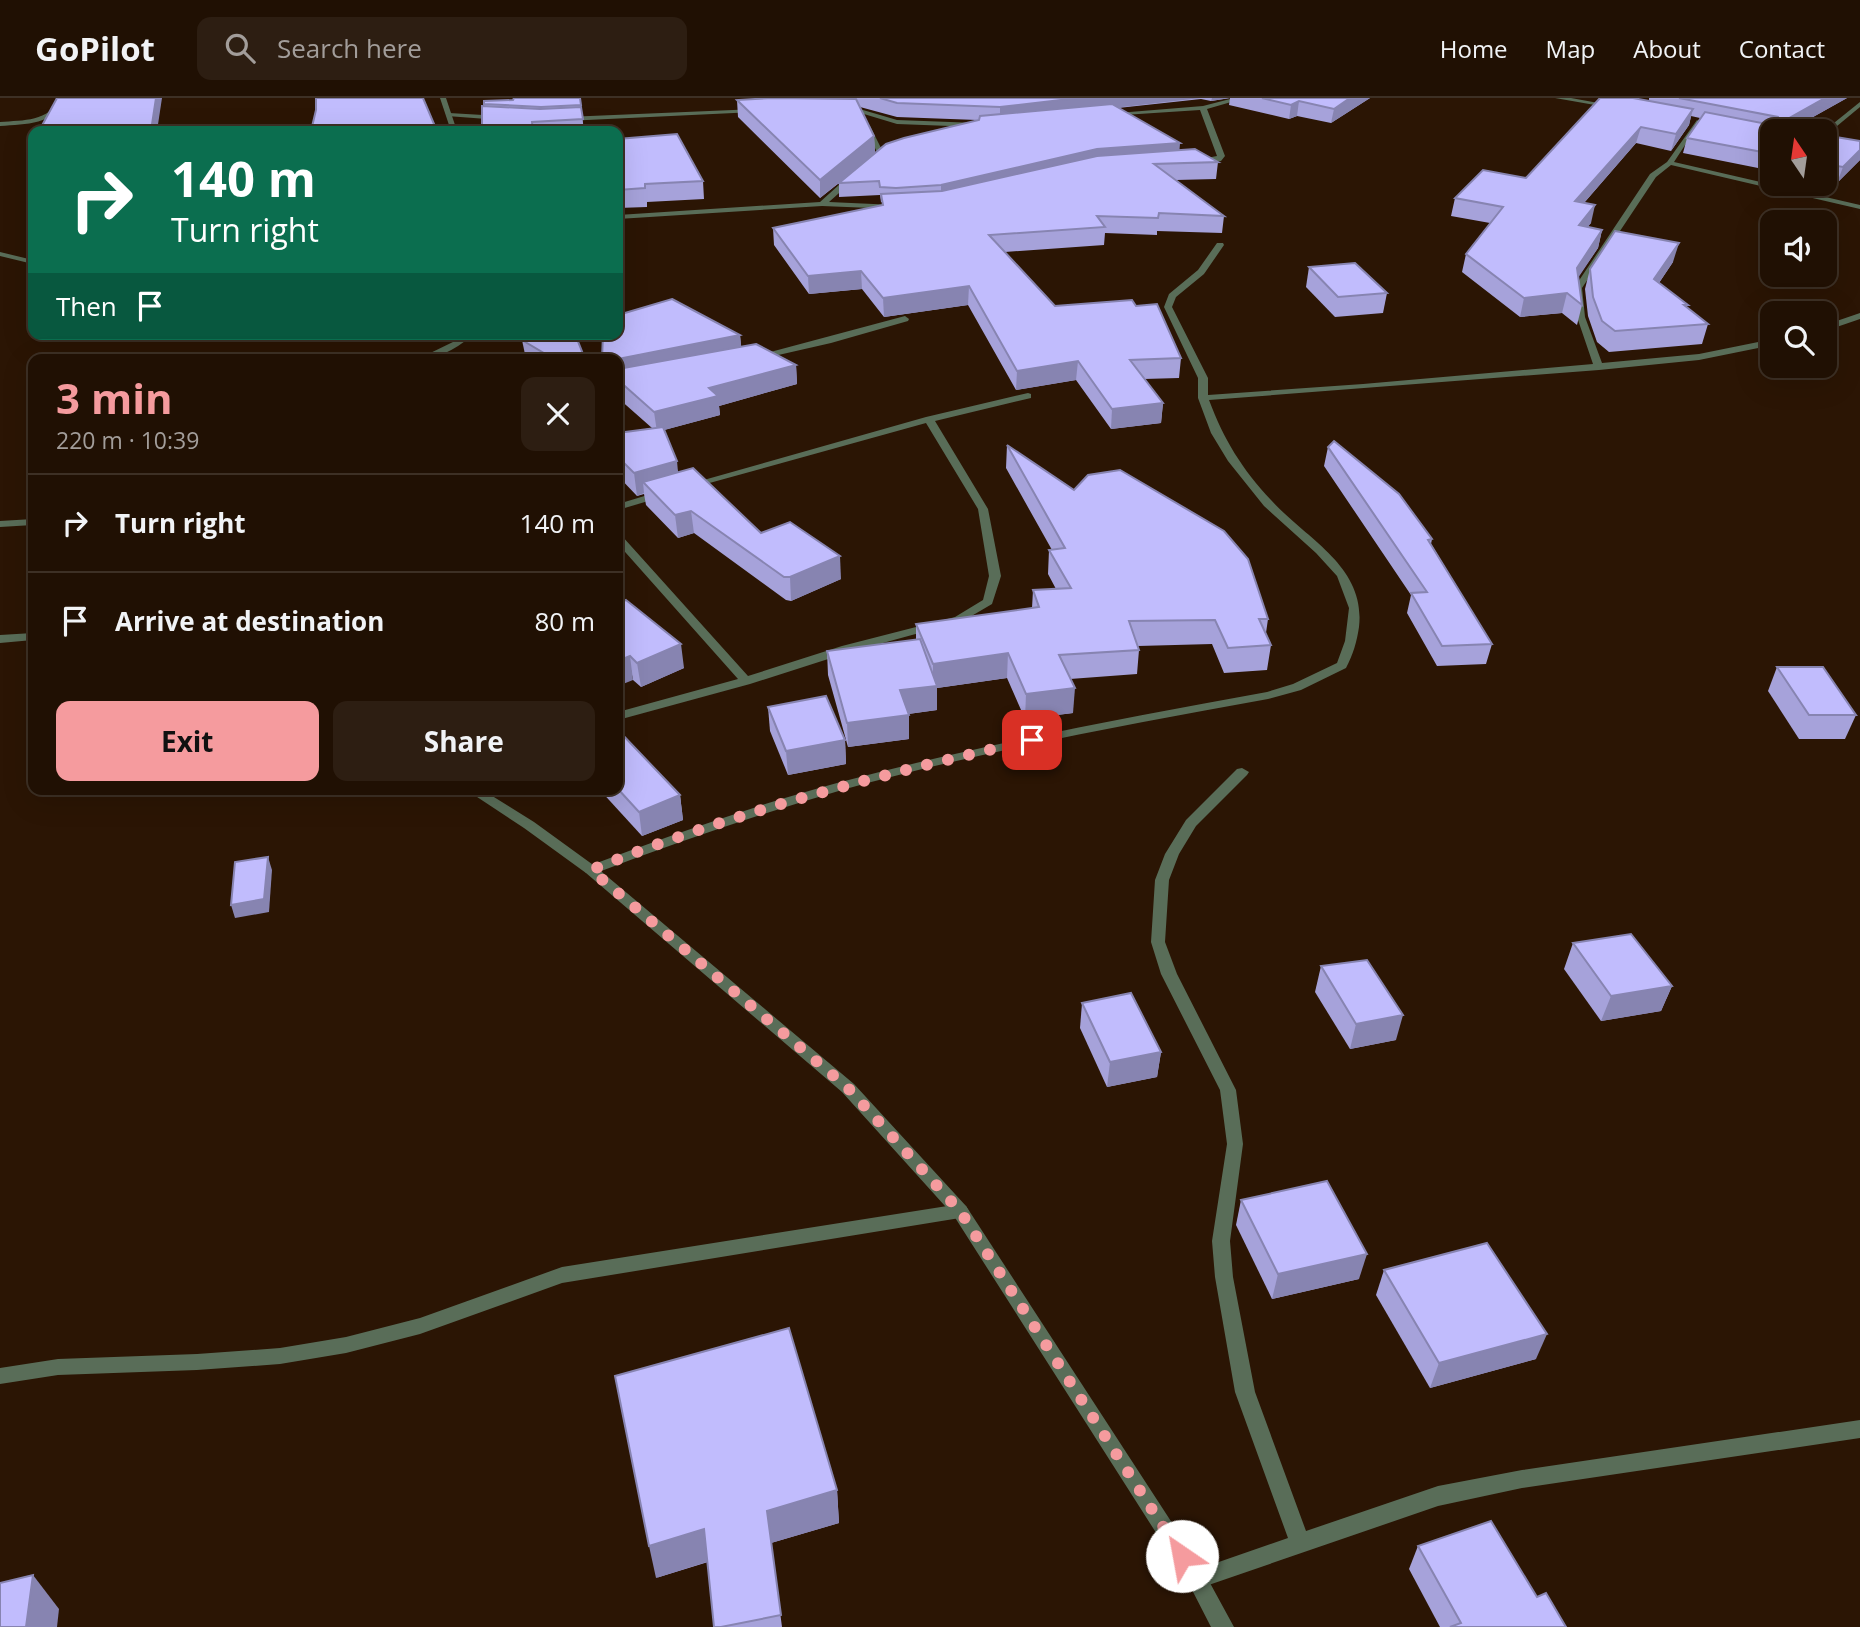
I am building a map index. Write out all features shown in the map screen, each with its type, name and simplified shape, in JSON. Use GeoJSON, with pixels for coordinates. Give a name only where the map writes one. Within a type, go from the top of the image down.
{"type":"FeatureCollection","features":[{"type":"Feature","properties":{"kind":"street"},"geometry":{"type":"LineString","coordinates":[[0,124],[50,117],[59,112],[64,98]]}},
{"type":"Feature","properties":{"kind":"street"},"geometry":{"type":"LineString","coordinates":[[443,98],[452,126]]}},
{"type":"Feature","properties":{"kind":"street"},"geometry":{"type":"LineString","coordinates":[[1102,114],[1203,108],[1242,98]]}},
{"type":"Feature","properties":{"kind":"street"},"geometry":{"type":"LineString","coordinates":[[1558,98],[1626,108]]}},
{"type":"Feature","properties":{"kind":"street"},"geometry":{"type":"LineString","coordinates":[[1838,123],[1860,104]]}},
{"type":"Feature","properties":{"kind":"street"},"geometry":{"type":"LineString","coordinates":[[840,106],[897,122],[987,127],[959,134]]}},
{"type":"Feature","properties":{"kind":"street"},"geometry":{"type":"LineString","coordinates":[[1192,162],[1218,159],[1221,156],[1203,108]]}},
{"type":"Feature","properties":{"kind":"street"},"geometry":{"type":"LineString","coordinates":[[552,120],[771,109]]}},
{"type":"Feature","properties":{"kind":"street"},"geometry":{"type":"LineString","coordinates":[[861,112],[879,156],[891,150]]}},
{"type":"Feature","properties":{"kind":"street"},"geometry":{"type":"LineString","coordinates":[[449,115],[513,119]]}},
{"type":"Feature","properties":{"kind":"street"},"geometry":{"type":"LineString","coordinates":[[1685,120],[1709,125]]}},
{"type":"Feature","properties":{"kind":"street"},"geometry":{"type":"LineString","coordinates":[[1599,367],[1581,317],[1578,288],[1653,176],[1670,163],[1697,122]]}},
{"type":"Feature","properties":{"kind":"street"},"geometry":{"type":"LineString","coordinates":[[1670,163],[1860,207]]}},
{"type":"Feature","properties":{"kind":"street"},"geometry":{"type":"LineString","coordinates":[[822,204],[860,170]]}},
{"type":"Feature","properties":{"kind":"street"},"geometry":{"type":"LineString","coordinates":[[623,217],[822,204],[907,206]]}},
{"type":"Feature","properties":{"kind":"street"},"geometry":{"type":"LineString","coordinates":[[591,870],[675,836],[901,770],[1085,728],[1268,695],[1297,687],[1342,665],[1351,641],[1354,608],[1342,575],[1268,504],[1233,461],[1216,433],[1203,398],[1203,377],[1168,307],[1172,296],[1201,272],[1220,245]]}},
{"type":"Feature","properties":{"kind":"street"},"geometry":{"type":"LineString","coordinates":[[0,254],[28,261]]}},
{"type":"Feature","properties":{"kind":"street"},"geometry":{"type":"LineString","coordinates":[[0,265],[28,262]]}},
{"type":"Feature","properties":{"kind":"street"},"geometry":{"type":"LineString","coordinates":[[1837,324],[1860,316]]}},
{"type":"Feature","properties":{"kind":"street"},"geometry":{"type":"LineString","coordinates":[[741,361],[828,341],[905,318]]}},
{"type":"Feature","properties":{"kind":"street"},"geometry":{"type":"LineString","coordinates":[[433,354],[462,340]]}},
{"type":"Feature","properties":{"kind":"street"},"geometry":{"type":"LineString","coordinates":[[1203,398],[1599,367],[1699,357],[1760,345]]}},
{"type":"Feature","properties":{"kind":"street"},"geometry":{"type":"LineString","coordinates":[[684,487],[929,419],[1028,396]]}},
{"type":"Feature","properties":{"kind":"street"},"geometry":{"type":"LineString","coordinates":[[623,715],[959,619],[988,602],[995,576],[983,509],[929,419]]}},
{"type":"Feature","properties":{"kind":"street"},"geometry":{"type":"LineString","coordinates":[[623,505],[671,491]]}},
{"type":"Feature","properties":{"kind":"street"},"geometry":{"type":"LineString","coordinates":[[0,524],[28,522]]}},
{"type":"Feature","properties":{"kind":"street"},"geometry":{"type":"LineString","coordinates":[[623,544],[746,681]]}},
{"type":"Feature","properties":{"kind":"street"},"geometry":{"type":"LineString","coordinates":[[0,639],[28,637]]}},
{"type":"Feature","properties":{"kind":"street"},"geometry":{"type":"LineString","coordinates":[[1242,772],[1191,823],[1172,854],[1163,880],[1158,942],[1169,974],[1228,1090],[1235,1144],[1221,1241],[1224,1277],[1245,1392],[1300,1542]]}},
{"type":"Feature","properties":{"kind":"street"},"geometry":{"type":"LineString","coordinates":[[481,795],[529,825],[591,870],[848,1088],[960,1211],[1197,1579],[1223,1627]]}},
{"type":"Feature","properties":{"kind":"street"},"geometry":{"type":"LineString","coordinates":[[0,1376],[58,1367],[280,1356],[333,1347],[419,1326],[562,1275],[960,1211]]}},
{"type":"Feature","properties":{"kind":"street"},"geometry":{"type":"LineString","coordinates":[[1197,1579],[1437,1496],[1522,1479],[1860,1429]]}},
{"type":"Feature","properties":{"kind":"building"},"geometry":{"type":"Polygon","coordinates":[[[57,98],[156,98],[152,126],[42,126],[57,98]]]}},
{"type":"Feature","properties":{"kind":"building"},"geometry":{"type":"Polygon","coordinates":[[[316,98],[423,98],[435,126],[312,126],[316,98]]]}},
{"type":"Feature","properties":{"kind":"building"},"geometry":{"type":"Polygon","coordinates":[[[580,98],[581,105],[541,107],[484,104],[484,101],[580,98]]]}},
{"type":"Feature","properties":{"kind":"building"},"geometry":{"type":"Polygon","coordinates":[[[880,98],[1078,98],[1000,107],[897,103],[880,98]]]}},
{"type":"Feature","properties":{"kind":"building"},"geometry":{"type":"Polygon","coordinates":[[[1262,98],[1350,98],[1334,109],[1299,101],[1291,105],[1262,98]]]}},
{"type":"Feature","properties":{"kind":"building"},"geometry":{"type":"Polygon","coordinates":[[[1600,98],[1633,98],[1693,109],[1676,134],[1641,127],[1575,201],[1595,205],[1579,225],[1602,230],[1577,268],[1582,305],[1567,293],[1524,298],[1466,254],[1503,207],[1455,198],[1483,170],[1526,178],[1600,98]]]}},
{"type":"Feature","properties":{"kind":"building"},"geometry":{"type":"Polygon","coordinates":[[[1679,98],[1825,98],[1787,119],[1679,98]]]}},
{"type":"Feature","properties":{"kind":"building"},"geometry":{"type":"Polygon","coordinates":[[[856,99],[874,136],[820,180],[737,100],[856,99]]]}},
{"type":"Feature","properties":{"kind":"building"},"geometry":{"type":"Polygon","coordinates":[[[1112,104],[1180,143],[1097,149],[941,185],[896,188],[880,187],[879,181],[839,183],[886,144],[979,120],[980,116],[1112,104]]]}},
{"type":"Feature","properties":{"kind":"building"},"geometry":{"type":"Polygon","coordinates":[[[482,106],[540,109],[581,107],[583,119],[532,122],[532,126],[482,126],[482,106]]]}},
{"type":"Feature","properties":{"kind":"building"},"geometry":{"type":"Polygon","coordinates":[[[1705,112],[1760,123],[1760,152],[1687,138],[1705,112]]]}},
{"type":"Feature","properties":{"kind":"building"},"geometry":{"type":"Polygon","coordinates":[[[677,134],[703,181],[645,184],[645,188],[623,190],[623,139],[677,134]]]}},
{"type":"Feature","properties":{"kind":"building"},"geometry":{"type":"Polygon","coordinates":[[[1838,137],[1860,141],[1860,150],[1843,167],[1838,166],[1838,137]]]}},
{"type":"Feature","properties":{"kind":"building"},"geometry":{"type":"Polygon","coordinates":[[[1195,149],[1218,162],[1154,164],[1224,216],[1159,213],[1158,218],[1097,216],[1105,227],[989,235],[1055,306],[1132,300],[1136,306],[1157,304],[1181,358],[1130,360],[1163,403],[1112,409],[1078,361],[1017,371],[969,286],[883,298],[861,271],[808,276],[773,228],[883,205],[881,194],[942,191],[1097,156],[1195,149]]]}},
{"type":"Feature","properties":{"kind":"building"},"geometry":{"type":"Polygon","coordinates":[[[1615,231],[1679,243],[1654,279],[1708,324],[1615,331],[1602,321],[1593,297],[1590,269],[1615,231]]]}},
{"type":"Feature","properties":{"kind":"building"},"geometry":{"type":"Polygon","coordinates":[[[1355,263],[1387,293],[1338,297],[1309,267],[1355,263]]]}},
{"type":"Feature","properties":{"kind":"building"},"geometry":{"type":"Polygon","coordinates":[[[672,299],[740,335],[623,358],[623,354],[602,354],[603,340],[623,340],[623,314],[672,299]]]}},
{"type":"Feature","properties":{"kind":"building"},"geometry":{"type":"Polygon","coordinates":[[[522,340],[577,340],[583,354],[546,354],[522,340]]]}},
{"type":"Feature","properties":{"kind":"building"},"geometry":{"type":"Polygon","coordinates":[[[756,344],[796,365],[709,388],[718,396],[654,412],[623,384],[623,368],[756,344]]]}},
{"type":"Feature","properties":{"kind":"building"},"geometry":{"type":"Polygon","coordinates":[[[663,427],[677,461],[634,473],[623,462],[623,432],[663,427]]]}},
{"type":"Feature","properties":{"kind":"building"},"geometry":{"type":"Polygon","coordinates":[[[1334,441],[1399,494],[1432,539],[1428,540],[1492,644],[1442,646],[1411,593],[1427,592],[1328,447],[1334,441]]]}},
{"type":"Feature","properties":{"kind":"building"},"geometry":{"type":"Polygon","coordinates":[[[1007,445],[1074,490],[1088,475],[1120,470],[1224,531],[1248,559],[1268,619],[1259,619],[1271,645],[1228,648],[1215,620],[1129,621],[1139,650],[1059,655],[1075,688],[1026,694],[1008,653],[933,664],[916,624],[1039,607],[1033,590],[1071,588],[1049,550],[1065,548],[1007,445]]]}},
{"type":"Feature","properties":{"kind":"building"},"geometry":{"type":"Polygon","coordinates":[[[693,468],[761,533],[790,522],[840,556],[790,577],[784,577],[691,511],[675,515],[643,482],[693,468]]]}},
{"type":"Feature","properties":{"kind":"building"},"geometry":{"type":"Polygon","coordinates":[[[626,600],[681,644],[637,663],[630,656],[623,659],[623,601],[626,600]]]}},
{"type":"Feature","properties":{"kind":"building"},"geometry":{"type":"Polygon","coordinates":[[[920,639],[937,686],[900,690],[909,715],[847,723],[827,651],[920,639]]]}},
{"type":"Feature","properties":{"kind":"building"},"geometry":{"type":"Polygon","coordinates":[[[1777,667],[1823,667],[1856,715],[1809,715],[1777,667]]]}},
{"type":"Feature","properties":{"kind":"building"},"geometry":{"type":"Polygon","coordinates":[[[826,696],[845,740],[786,751],[768,707],[826,696]]]}},
{"type":"Feature","properties":{"kind":"building"},"geometry":{"type":"Polygon","coordinates":[[[623,735],[680,795],[639,812],[623,794],[623,735]]]}},
{"type":"Feature","properties":{"kind":"building"},"geometry":{"type":"Polygon","coordinates":[[[268,857],[264,899],[231,905],[235,862],[268,857]]]}},
{"type":"Feature","properties":{"kind":"building"},"geometry":{"type":"Polygon","coordinates":[[[1631,934],[1672,986],[1611,996],[1573,943],[1631,934]]]}},
{"type":"Feature","properties":{"kind":"building"},"geometry":{"type":"Polygon","coordinates":[[[1367,960],[1403,1015],[1356,1024],[1321,966],[1367,960]]]}},
{"type":"Feature","properties":{"kind":"building"},"geometry":{"type":"Polygon","coordinates":[[[1131,993],[1161,1052],[1110,1062],[1082,1003],[1131,993]]]}},
{"type":"Feature","properties":{"kind":"building"},"geometry":{"type":"Polygon","coordinates":[[[1327,1181],[1367,1254],[1278,1274],[1241,1200],[1327,1181]]]}},
{"type":"Feature","properties":{"kind":"building"},"geometry":{"type":"Polygon","coordinates":[[[1487,1243],[1547,1334],[1439,1363],[1384,1270],[1487,1243]]]}},
{"type":"Feature","properties":{"kind":"building"},"geometry":{"type":"Polygon","coordinates":[[[789,1328],[837,1490],[767,1511],[781,1615],[714,1627],[704,1529],[649,1546],[615,1376],[789,1328]]]}},
{"type":"Feature","properties":{"kind":"building"},"geometry":{"type":"Polygon","coordinates":[[[1491,1521],[1537,1597],[1546,1593],[1566,1627],[1450,1627],[1461,1623],[1418,1546],[1491,1521]]]}},
{"type":"Feature","properties":{"kind":"building"},"geometry":{"type":"Polygon","coordinates":[[[33,1575],[26,1627],[0,1627],[0,1583],[33,1575]]]}},
{"type":"Feature","properties":{"kind":"route"},"geometry":{"type":"LineString","coordinates":[[1032,740],[901,770],[675,836],[591,870],[848,1088],[960,1211],[1182,1556]]}}]}
